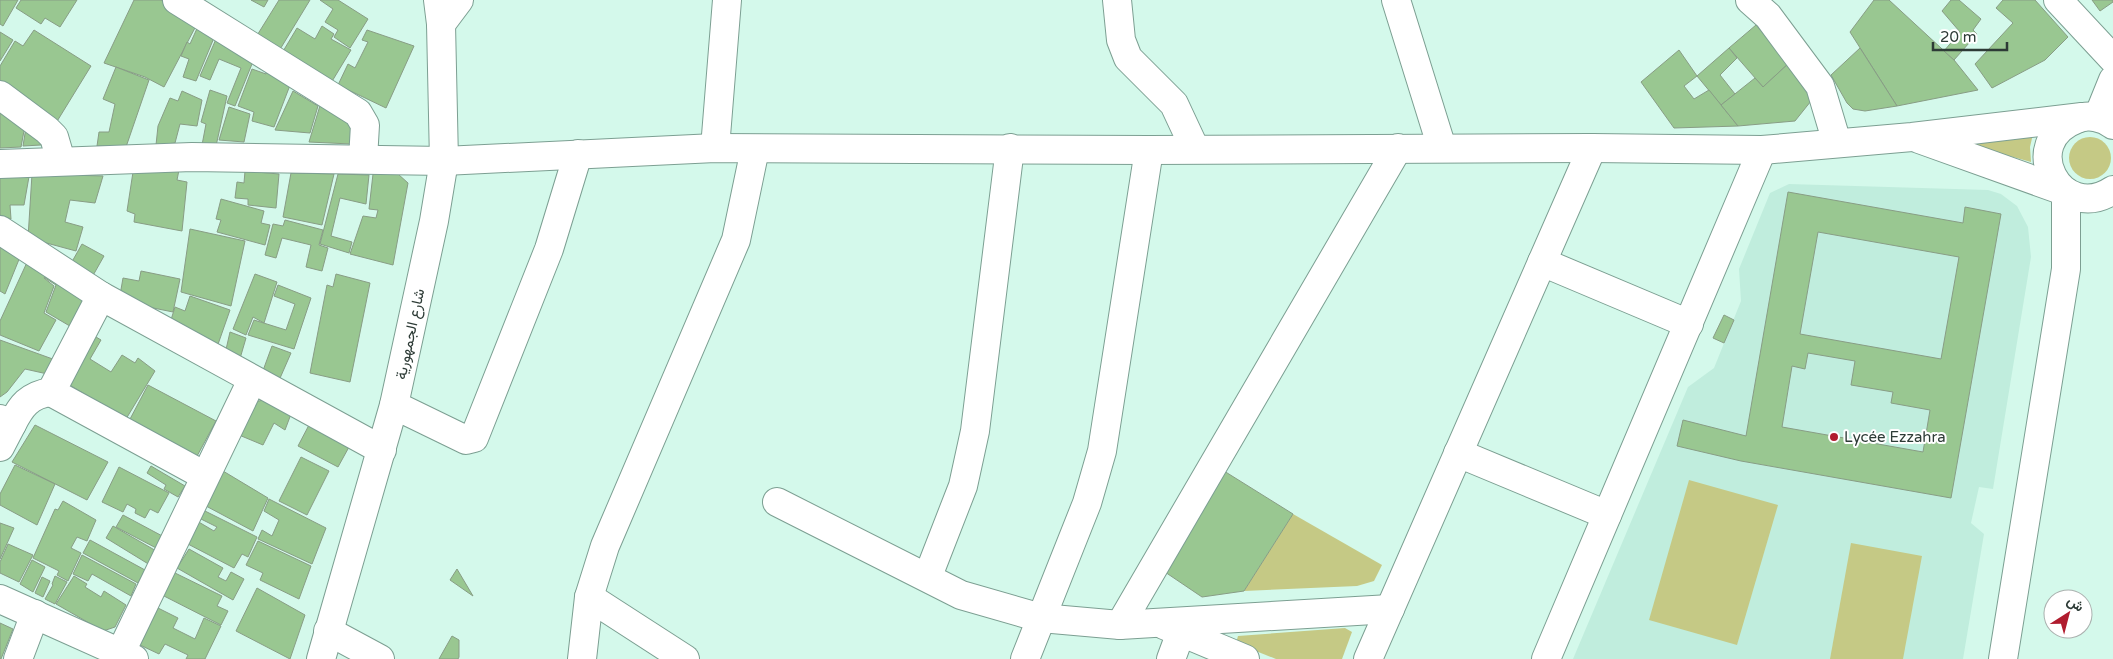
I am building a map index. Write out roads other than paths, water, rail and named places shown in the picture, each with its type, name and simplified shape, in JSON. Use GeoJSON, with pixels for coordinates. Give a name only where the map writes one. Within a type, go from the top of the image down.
{"type":"FeatureCollection","features":[{"type":"Feature","properties":{"kind":"street"},"geometry":{"type":"LineString","coordinates":[[177,0],[358,113],[365,125],[363,159]]}},
{"type":"Feature","properties":{"kind":"street"},"geometry":{"type":"LineString","coordinates":[[440,12],[459,0]]}},
{"type":"Feature","properties":{"kind":"street"},"geometry":{"type":"LineString","coordinates":[[715,148],[727,0]]}},
{"type":"Feature","properties":{"kind":"street"},"geometry":{"type":"LineString","coordinates":[[1117,0],[1121,40],[1128,58],[1174,104],[1195,150]]}},
{"type":"Feature","properties":{"kind":"street"},"geometry":{"type":"LineString","coordinates":[[1396,0],[1442,148]]}},
{"type":"Feature","properties":{"kind":"street"},"geometry":{"type":"LineString","coordinates":[[1750,0],[1768,16],[1820,86],[1837,143]]}},
{"type":"Feature","properties":{"kind":"street"},"geometry":{"type":"LineString","coordinates":[[2058,0],[2113,59]]}},
{"type":"Feature","properties":{"kind":"street","name":"شارع الجمهورية"},"geometry":{"type":"LineString","coordinates":[[321,659],[394,404],[422,278],[444,161],[440,12]]}},
{"type":"Feature","properties":{"kind":"street"},"geometry":{"type":"LineString","coordinates":[[2098,120],[2113,80]]}},
{"type":"Feature","properties":{"kind":"street"},"geometry":{"type":"LineString","coordinates":[[0,95],[36,120],[54,137],[61,161]]}},
{"type":"Feature","properties":{"kind":"street"},"geometry":{"type":"LineString","coordinates":[[0,164],[192,157],[444,161],[715,148],[1195,150],[1592,148],[1762,150],[2098,120]]}},
{"type":"Feature","properties":{"kind":"street"},"geometry":{"type":"LineString","coordinates":[[2002,659],[2066,269],[2065,192],[2053,179],[2048,164],[2048,148],[2055,133],[2067,122],[2098,120]]}},
{"type":"Feature","properties":{"kind":"street"},"geometry":{"type":"LineString","coordinates":[[1912,137],[2083,199],[2108,194]]}},
{"type":"Feature","properties":{"kind":"street"},"geometry":{"type":"LineString","coordinates":[[928,576],[963,486],[975,431],[1010,148]]}},
{"type":"Feature","properties":{"kind":"street"},"geometry":{"type":"LineString","coordinates":[[1120,625],[1398,148]]}},
{"type":"Feature","properties":{"kind":"street"},"geometry":{"type":"LineString","coordinates":[[1368,659],[1592,148]]}},
{"type":"Feature","properties":{"kind":"street"},"geometry":{"type":"LineString","coordinates":[[582,659],[589,597],[605,546],[736,240],[755,149]]}},
{"type":"Feature","properties":{"kind":"street"},"geometry":{"type":"LineString","coordinates":[[1025,659],[1087,503],[1102,451],[1148,150]]}},
{"type":"Feature","properties":{"kind":"street"},"geometry":{"type":"LineString","coordinates":[[1546,659],[1762,150]]}},
{"type":"Feature","properties":{"kind":"street"},"geometry":{"type":"LineString","coordinates":[[394,404],[466,440],[474,438],[549,249],[578,154]]}},
{"type":"Feature","properties":{"kind":"street"},"geometry":{"type":"LineString","coordinates":[[2066,269],[2087,220],[2108,194]]}},
{"type":"Feature","properties":{"kind":"street"},"geometry":{"type":"LineString","coordinates":[[0,230],[101,296],[382,450]]}},
{"type":"Feature","properties":{"kind":"street"},"geometry":{"type":"LineString","coordinates":[[1542,262],[1688,324]]}},
{"type":"Feature","properties":{"kind":"street"},"geometry":{"type":"LineString","coordinates":[[51,392],[101,296]]}},
{"type":"Feature","properties":{"kind":"street"},"geometry":{"type":"LineString","coordinates":[[0,599],[127,656],[206,476],[252,380]]}},
{"type":"Feature","properties":{"kind":"street"},"geometry":{"type":"LineString","coordinates":[[4,430],[21,406],[38,394],[51,392],[206,476]]}},
{"type":"Feature","properties":{"kind":"street"},"geometry":{"type":"LineString","coordinates":[[1458,453],[1607,515]]}},
{"type":"Feature","properties":{"kind":"street"},"geometry":{"type":"LineString","coordinates":[[777,502],[928,576],[961,595],[1041,618],[1170,627],[1390,609]]}},
{"type":"Feature","properties":{"kind":"street"},"geometry":{"type":"LineString","coordinates":[[589,597],[685,659]]}},
{"type":"Feature","properties":{"kind":"street"},"geometry":{"type":"LineString","coordinates":[[18,659],[34,614]]}},
{"type":"Feature","properties":{"kind":"street"},"geometry":{"type":"LineString","coordinates":[[1170,627],[1171,659]]}},
{"type":"Feature","properties":{"kind":"street"},"geometry":{"type":"LineString","coordinates":[[1170,627],[1245,659]]}},
{"type":"Feature","properties":{"kind":"street"},"geometry":{"type":"LineString","coordinates":[[328,631],[380,659]]}},
{"type":"Feature","properties":{"kind":"place","name":"Lycée Ezzahra"},"geometry":{"type":"Point","coordinates":[1834,437]}}]}
